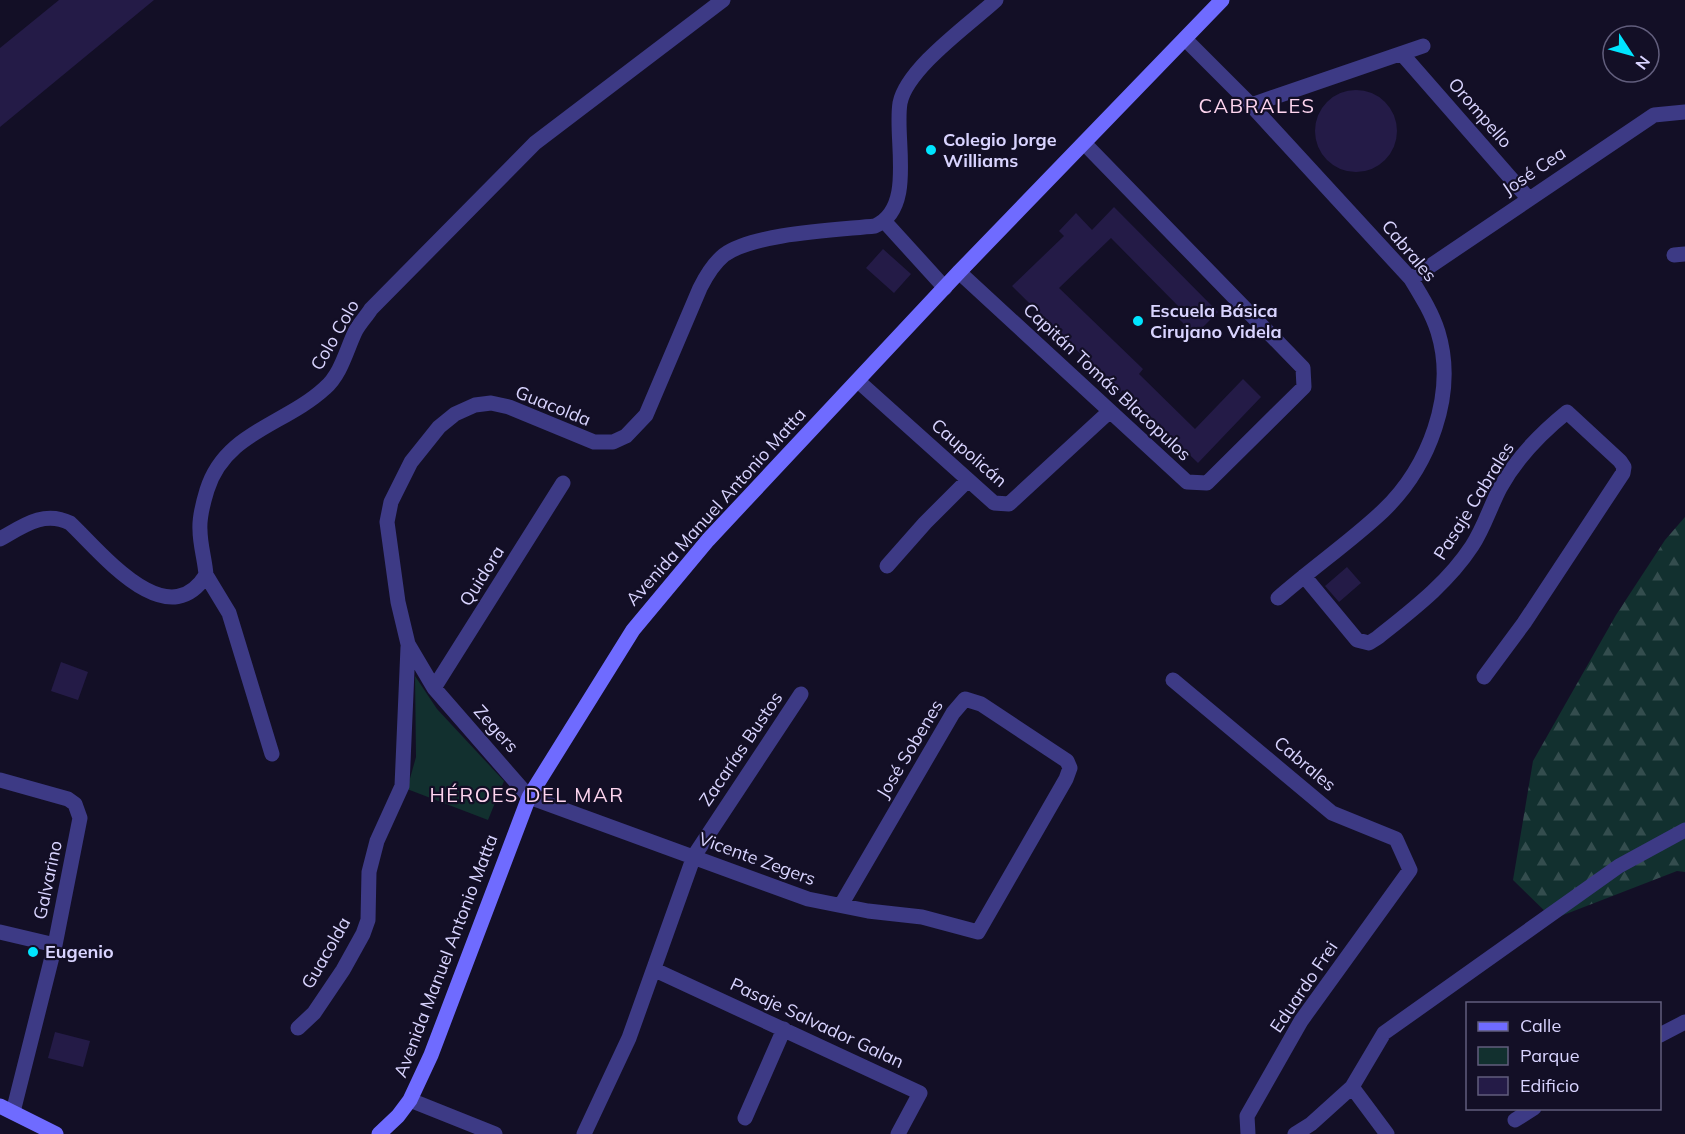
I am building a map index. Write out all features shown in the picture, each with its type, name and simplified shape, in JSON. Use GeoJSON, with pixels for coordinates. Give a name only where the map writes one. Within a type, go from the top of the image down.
{"type":"FeatureCollection","features":[{"type":"Feature","properties":{"kind":"main road","name":"Avenida Manuel Antonio Matta"},"geometry":{"type":"LineString","coordinates":[[378,1134],[398,1116],[410,1100],[431,1055],[529,797],[633,630],[708,540],[959,272],[1218,2]]}},
{"type":"Feature","properties":{"kind":"main road"},"geometry":{"type":"LineString","coordinates":[[7,1109],[56,1134]]}},
{"type":"Feature","properties":{"kind":"street","name":"Colo Colo"},"geometry":{"type":"LineString","coordinates":[[206,576],[199,529],[202,505],[210,480],[225,455],[247,436],[310,400],[327,387],[337,373],[356,330],[371,309],[535,143],[723,0]]}},
{"type":"Feature","properties":{"kind":"street"},"geometry":{"type":"LineString","coordinates":[[945,288],[885,222],[896,204],[901,184],[900,102],[918,70],[996,0]]}},
{"type":"Feature","properties":{"kind":"street","name":"Cabrales"},"geometry":{"type":"LineString","coordinates":[[1185,39],[1251,105],[1411,279],[1430,309],[1436,326],[1445,373],[1434,429],[1426,452],[1406,485],[1383,511],[1278,598]]}},
{"type":"Feature","properties":{"kind":"street"},"geometry":{"type":"LineString","coordinates":[[1251,105],[1423,46]]}},
{"type":"Feature","properties":{"kind":"street","name":"Orompello"},"geometry":{"type":"LineString","coordinates":[[1402,54],[1528,198]]}},
{"type":"Feature","properties":{"kind":"street","name":"José Cea"},"geometry":{"type":"LineString","coordinates":[[1411,279],[1528,198],[1654,116],[1685,112]]}},
{"type":"Feature","properties":{"kind":"street","name":"Capitán Tomás Blacopulos"},"geometry":{"type":"LineString","coordinates":[[959,272],[1187,482],[1207,483],[1304,387],[1303,368],[1084,143]]}},
{"type":"Feature","properties":{"kind":"street","name":"Guacolda"},"geometry":{"type":"LineString","coordinates":[[298,1028],[314,1013],[343,970],[363,934],[368,920],[369,872],[377,841],[402,786],[408,644],[398,602],[387,522],[391,502],[411,462],[439,427],[455,414],[475,405],[491,404],[509,407],[594,442],[613,442],[626,436],[646,415],[700,288],[709,270],[725,255],[753,243],[803,234],[875,226],[885,222]]}},
{"type":"Feature","properties":{"kind":"street","name":"Caupolicán"},"geometry":{"type":"LineString","coordinates":[[858,381],[994,503],[1009,504],[1110,411]]}},
{"type":"Feature","properties":{"kind":"street","name":"Pasaje Cabrales"},"geometry":{"type":"LineString","coordinates":[[1304,576],[1357,640],[1369,643],[1435,591],[1453,571],[1474,544],[1501,487],[1516,464],[1537,439],[1567,412],[1620,461],[1624,467],[1623,473],[1524,623],[1484,676]]}},
{"type":"Feature","properties":{"kind":"street"},"geometry":{"type":"LineString","coordinates":[[887,566],[925,523],[969,480]]}},
{"type":"Feature","properties":{"kind":"street","name":"Quidora"},"geometry":{"type":"LineString","coordinates":[[434,688],[563,483]]}},
{"type":"Feature","properties":{"kind":"street"},"geometry":{"type":"LineString","coordinates":[[0,539],[42,518],[58,517],[70,523],[136,586],[159,597],[177,596],[191,591],[206,576],[230,613],[272,754]]}},
{"type":"Feature","properties":{"kind":"street","name":"Guacolda"},"geometry":{"type":"LineString","coordinates":[[408,644],[434,688]]}},
{"type":"Feature","properties":{"kind":"street","name":"Cabrales"},"geometry":{"type":"LineString","coordinates":[[1173,680],[1332,813],[1396,839],[1410,870]]}},
{"type":"Feature","properties":{"kind":"street","name":"Zegers"},"geometry":{"type":"LineString","coordinates":[[434,688],[529,797]]}},
{"type":"Feature","properties":{"kind":"street","name":"Zacarías Bustos"},"geometry":{"type":"LineString","coordinates":[[584,1134],[629,1038],[694,856],[801,694]]}},
{"type":"Feature","properties":{"kind":"street","name":"José Sobenes"},"geometry":{"type":"LineString","coordinates":[[841,905],[953,713],[965,699],[973,700],[1060,756],[1070,768],[1066,779],[978,932]]}},
{"type":"Feature","properties":{"kind":"street","name":"Galvarino"},"geometry":{"type":"LineString","coordinates":[[0,780],[68,799],[78,809],[79,829],[55,945],[7,1109]]}},
{"type":"Feature","properties":{"kind":"street","name":"Vicente Zegers"},"geometry":{"type":"LineString","coordinates":[[529,797],[808,899],[922,917],[978,932]]}},
{"type":"Feature","properties":{"kind":"street"},"geometry":{"type":"LineString","coordinates":[[1295,1134],[1311,1124],[1352,1087],[1384,1034],[1619,866],[1685,830]]}},
{"type":"Feature","properties":{"kind":"street","name":"Eduardo Frei"},"geometry":{"type":"LineString","coordinates":[[1248,1134],[1247,1116],[1301,1021],[1410,870]]}},
{"type":"Feature","properties":{"kind":"street"},"geometry":{"type":"LineString","coordinates":[[0,932],[55,945]]}},
{"type":"Feature","properties":{"kind":"street","name":"Pasaje Salvador Galan"},"geometry":{"type":"LineString","coordinates":[[655,970],[920,1093],[898,1134]]}},
{"type":"Feature","properties":{"kind":"street"},"geometry":{"type":"LineString","coordinates":[[1661,1034],[1685,1023]]}},
{"type":"Feature","properties":{"kind":"street"},"geometry":{"type":"LineString","coordinates":[[745,1118],[784,1029]]}},
{"type":"Feature","properties":{"kind":"street"},"geometry":{"type":"LineString","coordinates":[[1352,1087],[1387,1134]]}},
{"type":"Feature","properties":{"kind":"street"},"geometry":{"type":"LineString","coordinates":[[410,1100],[495,1134]]}},
{"type":"Feature","properties":{"kind":"street"},"geometry":{"type":"LineString","coordinates":[[1515,1120],[1531,1110]]}},
{"type":"Feature","properties":{"kind":"green space"},"geometry":{"type":"Polygon","coordinates":[[[1685,517],[1685,872],[1677,871],[1553,919],[1513,880],[1533,761],[1616,615],[1665,540],[1685,517]]]}},
{"type":"Feature","properties":{"kind":"green space"},"geometry":{"type":"Polygon","coordinates":[[[415,676],[437,709],[504,781],[488,820],[407,789],[416,757],[415,676]]]}},
{"type":"Feature","properties":{"kind":"building"},"geometry":{"type":"Polygon","coordinates":[[[59,0],[154,0],[0,127],[0,48],[59,0]]]}},
{"type":"Feature","properties":{"kind":"building"},"geometry":{"type":"Polygon","coordinates":[[[1356,90],[1372,93],[1385,102],[1394,115],[1397,131],[1394,147],[1385,160],[1372,169],[1356,172],[1340,169],[1327,160],[1318,147],[1315,131],[1318,115],[1327,102],[1340,93],[1356,90]]]}},
{"type":"Feature","properties":{"kind":"building"},"geometry":{"type":"Polygon","coordinates":[[[1114,207],[1218,312],[1195,335],[1178,318],[1184,312],[1111,238],[1059,288],[1143,369],[1139,374],[1195,429],[1243,379],[1261,397],[1198,463],[1123,390],[1120,393],[1012,286],[1064,236],[1059,231],[1076,213],[1092,230],[1114,207]]]}},
{"type":"Feature","properties":{"kind":"building"},"geometry":{"type":"Polygon","coordinates":[[[883,249],[911,274],[894,293],[866,268],[883,249]]]}},
{"type":"Feature","properties":{"kind":"building"},"geometry":{"type":"Polygon","coordinates":[[[1347,567],[1361,583],[1339,602],[1325,586],[1347,567]]]}},
{"type":"Feature","properties":{"kind":"building"},"geometry":{"type":"Polygon","coordinates":[[[61,662],[88,672],[78,700],[51,691],[61,662]]]}},
{"type":"Feature","properties":{"kind":"building"},"geometry":{"type":"Polygon","coordinates":[[[55,1032],[90,1041],[83,1067],[48,1058],[55,1032]]]}},
{"type":"Feature","properties":{"kind":"place","name":"Colegio Jorge Williams"},"geometry":{"type":"Point","coordinates":[931,150]}},
{"type":"Feature","properties":{"kind":"place","name":"Escuela Básica Cirujano Videla"},"geometry":{"type":"Point","coordinates":[1138,321]}},
{"type":"Feature","properties":{"kind":"place","name":"Eugenio"},"geometry":{"type":"Point","coordinates":[33,952]}},
{"type":"Feature","properties":{"kind":"district","name":"CABRALES"},"geometry":{"type":"Point","coordinates":[1257,106]}},
{"type":"Feature","properties":{"kind":"district","name":"HÉROES DEL MAR"},"geometry":{"type":"Point","coordinates":[527,795]}}]}
